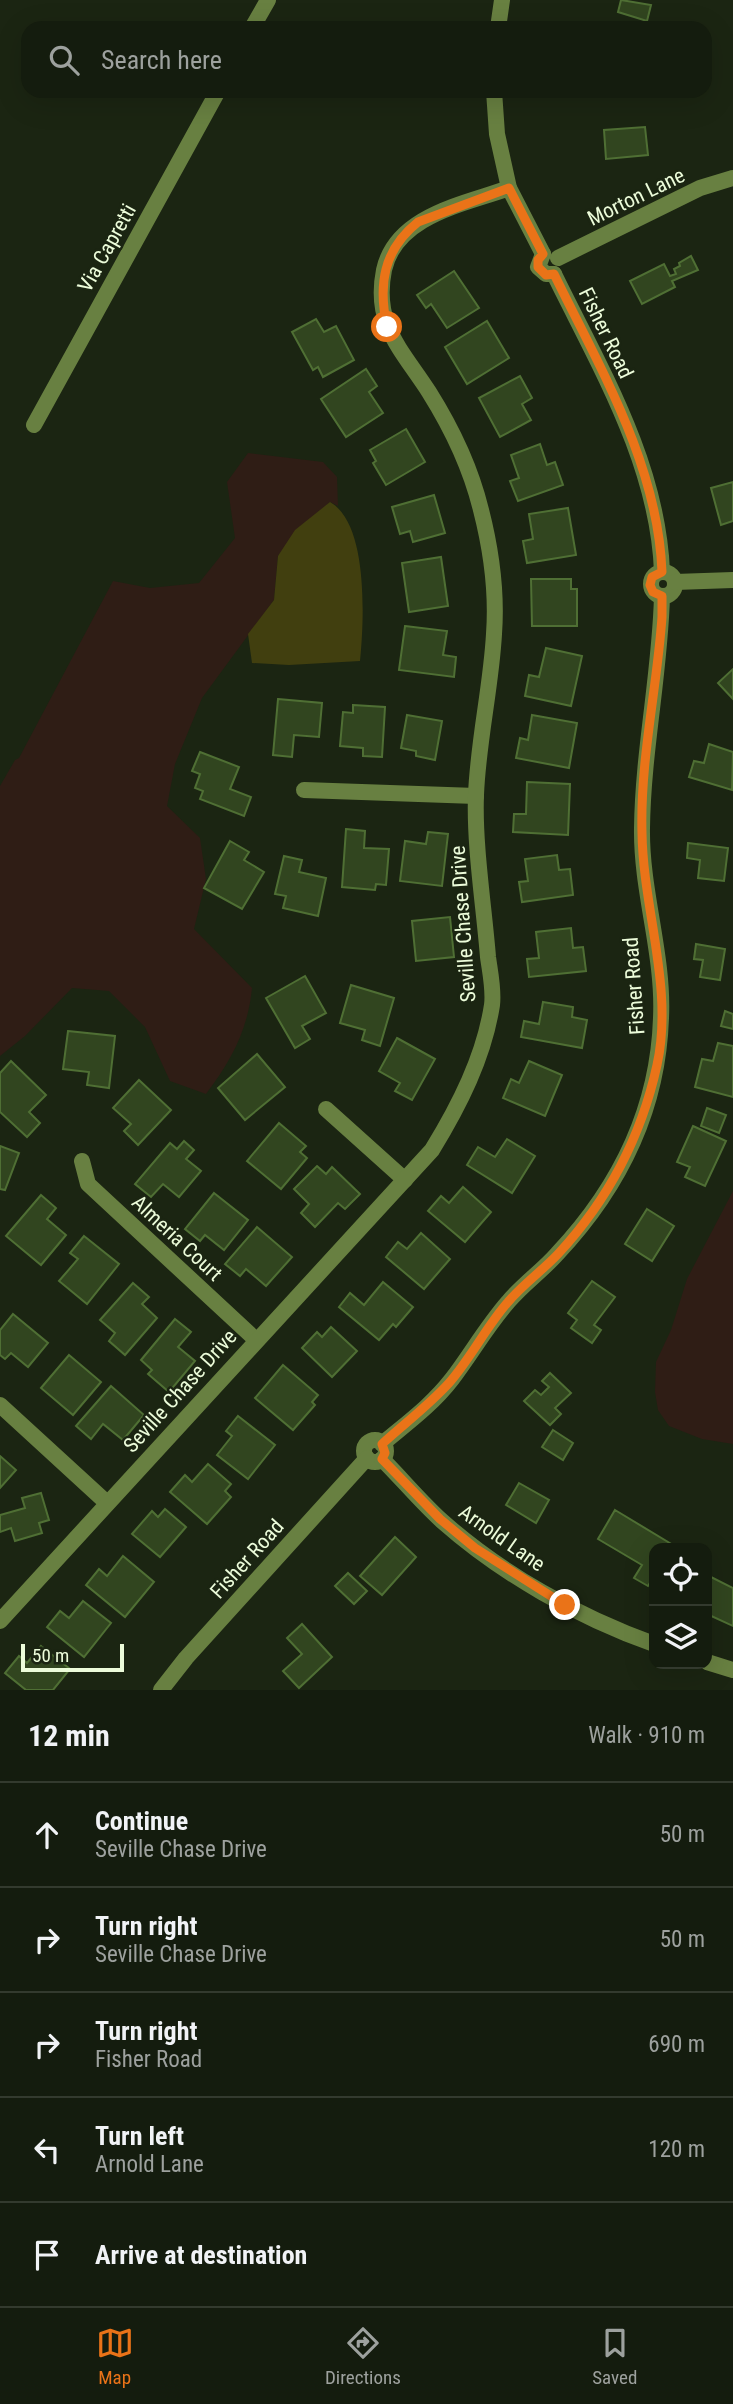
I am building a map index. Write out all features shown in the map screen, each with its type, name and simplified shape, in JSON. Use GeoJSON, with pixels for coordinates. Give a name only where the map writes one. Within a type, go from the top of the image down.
{"type":"FeatureCollection","features":[{"type":"Feature","properties":{"kind":"street"},"geometry":{"type":"LineString","coordinates":[[256,21],[268,0]]}},
{"type":"Feature","properties":{"kind":"street"},"geometry":{"type":"LineString","coordinates":[[499,21],[502,0]]}},
{"type":"Feature","properties":{"kind":"street","name":"Via Capretti"},"geometry":{"type":"LineString","coordinates":[[34,425],[214,98]]}},
{"type":"Feature","properties":{"kind":"street"},"geometry":{"type":"LineString","coordinates":[[494,98],[497,134],[509,188],[551,256]]}},
{"type":"Feature","properties":{"kind":"street","name":"Morton Lane"},"geometry":{"type":"LineString","coordinates":[[551,256],[700,188],[733,177]]}},
{"type":"Feature","properties":{"kind":"street","name":"Seville Chase Drive"},"geometry":{"type":"LineString","coordinates":[[0,1621],[255,1339],[432,1150],[466,1089],[492,1004],[476,796],[495,631],[492,568],[481,509],[461,453],[429,392],[400,352],[387,327],[382,282],[393,250],[418,222],[509,188]]}},
{"type":"Feature","properties":{"kind":"street","name":"Fisher Road"},"geometry":{"type":"LineString","coordinates":[[162,1690],[186,1658],[377,1454],[451,1381],[500,1312],[586,1221],[622,1168],[644,1117],[658,1062],[662,1015],[642,832],[646,739],[660,646],[662,596],[653,592],[650,585],[652,577],[662,572],[657,517],[642,464],[613,395],[554,274],[560,265],[551,256]]}},
{"type":"Feature","properties":{"kind":"street"},"geometry":{"type":"LineString","coordinates":[[662,572],[671,575],[675,582],[672,593],[662,596]]}},
{"type":"Feature","properties":{"kind":"street"},"geometry":{"type":"LineString","coordinates":[[675,582],[733,580]]}},
{"type":"Feature","properties":{"kind":"street"},"geometry":{"type":"LineString","coordinates":[[304,790],[476,796]]}},
{"type":"Feature","properties":{"kind":"street"},"geometry":{"type":"LineString","coordinates":[[326,1109],[405,1180]]}},
{"type":"Feature","properties":{"kind":"street","name":"Almeria Court"},"geometry":{"type":"LineString","coordinates":[[82,1161],[88,1184],[255,1339]]}},
{"type":"Feature","properties":{"kind":"street"},"geometry":{"type":"LineString","coordinates":[[0,1405],[107,1503]]}},
{"type":"Feature","properties":{"kind":"street","name":"Arnold Lane"},"geometry":{"type":"LineString","coordinates":[[377,1454],[440,1519],[503,1567],[565,1605],[649,1642]]}},
{"type":"Feature","properties":{"kind":"street"},"geometry":{"type":"LineString","coordinates":[[712,1663],[733,1671]]}},
{"type":"Feature","properties":{"kind":"shaded area"},"geometry":{"type":"Polygon","coordinates":[[[248,453],[323,462],[337,477],[338,506],[330,502],[278,556],[274,600],[202,698],[175,764],[167,806],[200,838],[206,879],[194,929],[252,988],[247,1018],[237,1044],[206,1094],[170,1081],[145,1027],[109,991],[72,988],[25,1036],[0,1056],[0,786],[15,760],[19,758],[113,581],[150,588],[199,583],[235,538],[227,482],[248,453]]]}},
{"type":"Feature","properties":{"kind":"shaded area"},"geometry":{"type":"Polygon","coordinates":[[[330,502],[343,514],[352,531],[358,552],[363,599],[360,661],[289,665],[252,663],[248,634],[274,600],[278,556],[295,530],[330,502]]]}},
{"type":"Feature","properties":{"kind":"shaded area"},"geometry":{"type":"Polygon","coordinates":[[[733,1191],[733,1444],[702,1439],[669,1426],[658,1410],[655,1392],[656,1362],[671,1330],[687,1279],[733,1191]]]}},
{"type":"Feature","properties":{"kind":"building"},"geometry":{"type":"Polygon","coordinates":[[[621,0],[651,5],[647,21],[618,12],[621,0]]]}},
{"type":"Feature","properties":{"kind":"building"},"geometry":{"type":"Polygon","coordinates":[[[645,127],[648,155],[606,159],[604,130],[645,127]]]}},
{"type":"Feature","properties":{"kind":"building"},"geometry":{"type":"Polygon","coordinates":[[[691,256],[698,270],[672,281],[675,287],[642,304],[630,281],[664,264],[670,276],[676,274],[674,269],[680,266],[679,263],[691,256]]]}},
{"type":"Feature","properties":{"kind":"building"},"geometry":{"type":"Polygon","coordinates":[[[454,271],[479,308],[447,328],[431,304],[426,308],[417,295],[454,271]]]}},
{"type":"Feature","properties":{"kind":"building"},"geometry":{"type":"Polygon","coordinates":[[[316,319],[324,332],[336,326],[354,360],[323,377],[318,367],[313,370],[292,332],[316,319]]]}},
{"type":"Feature","properties":{"kind":"building"},"geometry":{"type":"Polygon","coordinates":[[[487,321],[509,358],[467,384],[445,347],[487,321]]]}},
{"type":"Feature","properties":{"kind":"building"},"geometry":{"type":"Polygon","coordinates":[[[366,369],[377,386],[369,392],[383,413],[346,437],[321,399],[366,369]]]}},
{"type":"Feature","properties":{"kind":"building"},"geometry":{"type":"Polygon","coordinates":[[[520,376],[532,398],[522,404],[531,420],[500,437],[479,398],[520,376]]]}},
{"type":"Feature","properties":{"kind":"building"},"geometry":{"type":"Polygon","coordinates":[[[406,429],[425,462],[386,485],[373,463],[376,461],[370,450],[406,429]]]}},
{"type":"Feature","properties":{"kind":"building"},"geometry":{"type":"Polygon","coordinates":[[[540,444],[547,465],[555,462],[563,485],[518,501],[510,481],[519,478],[511,455],[540,444]]]}},
{"type":"Feature","properties":{"kind":"building"},"geometry":{"type":"Polygon","coordinates":[[[733,482],[733,521],[721,525],[711,488],[733,482]]]}},
{"type":"Feature","properties":{"kind":"building"},"geometry":{"type":"Polygon","coordinates":[[[434,495],[445,533],[413,542],[410,531],[400,534],[392,507],[434,495]]]}},
{"type":"Feature","properties":{"kind":"building"},"geometry":{"type":"Polygon","coordinates":[[[568,508],[576,555],[527,563],[523,541],[533,539],[529,514],[568,508]]]}},
{"type":"Feature","properties":{"kind":"building"},"geometry":{"type":"Polygon","coordinates":[[[441,557],[448,606],[409,612],[402,563],[441,557]]]}},
{"type":"Feature","properties":{"kind":"building"},"geometry":{"type":"Polygon","coordinates":[[[531,579],[571,579],[571,589],[577,589],[577,626],[532,626],[531,579]]]}},
{"type":"Feature","properties":{"kind":"building"},"geometry":{"type":"Polygon","coordinates":[[[405,626],[447,631],[443,655],[456,657],[454,677],[399,670],[405,626]]]}},
{"type":"Feature","properties":{"kind":"building"},"geometry":{"type":"Polygon","coordinates":[[[546,648],[582,656],[571,706],[525,696],[529,675],[539,677],[546,648]]]}},
{"type":"Feature","properties":{"kind":"building"},"geometry":{"type":"Polygon","coordinates":[[[733,669],[733,699],[718,683],[733,669]]]}},
{"type":"Feature","properties":{"kind":"building"},"geometry":{"type":"Polygon","coordinates":[[[278,699],[322,703],[319,737],[294,735],[292,757],[273,755],[278,699]]]}},
{"type":"Feature","properties":{"kind":"building"},"geometry":{"type":"Polygon","coordinates":[[[353,705],[385,707],[382,757],[363,756],[363,748],[340,746],[343,712],[353,713],[353,705]]]}},
{"type":"Feature","properties":{"kind":"building"},"geometry":{"type":"Polygon","coordinates":[[[407,715],[442,721],[435,760],[416,756],[416,751],[401,748],[407,715]]]}},
{"type":"Feature","properties":{"kind":"building"},"geometry":{"type":"Polygon","coordinates":[[[532,715],[577,723],[569,768],[516,758],[520,738],[528,740],[532,715]]]}},
{"type":"Feature","properties":{"kind":"building"},"geometry":{"type":"Polygon","coordinates":[[[709,744],[733,752],[732,790],[689,777],[694,761],[704,763],[709,744]]]}},
{"type":"Feature","properties":{"kind":"building"},"geometry":{"type":"Polygon","coordinates":[[[200,752],[239,767],[230,789],[251,797],[244,816],[200,799],[203,791],[195,788],[200,774],[192,771],[200,752]]]}},
{"type":"Feature","properties":{"kind":"building"},"geometry":{"type":"Polygon","coordinates":[[[527,782],[570,784],[568,835],[513,832],[514,814],[526,814],[527,782]]]}},
{"type":"Feature","properties":{"kind":"building"},"geometry":{"type":"Polygon","coordinates":[[[346,829],[365,831],[364,848],[389,849],[386,885],[376,884],[375,890],[342,887],[346,829]]]}},
{"type":"Feature","properties":{"kind":"building"},"geometry":{"type":"Polygon","coordinates":[[[428,832],[448,834],[442,886],[400,881],[405,841],[426,844],[428,832]]]}},
{"type":"Feature","properties":{"kind":"building"},"geometry":{"type":"Polygon","coordinates":[[[230,841],[249,852],[244,860],[264,872],[242,909],[204,888],[230,841]]]}},
{"type":"Feature","properties":{"kind":"building"},"geometry":{"type":"Polygon","coordinates":[[[688,843],[728,848],[724,881],[698,878],[700,860],[687,858],[688,843]]]}},
{"type":"Feature","properties":{"kind":"building"},"geometry":{"type":"Polygon","coordinates":[[[557,855],[559,870],[570,869],[573,895],[522,902],[519,882],[528,881],[525,859],[557,855]]]}},
{"type":"Feature","properties":{"kind":"building"},"geometry":{"type":"Polygon","coordinates":[[[284,856],[302,860],[299,872],[326,878],[318,916],[283,908],[286,896],[275,894],[284,856]]]}},
{"type":"Feature","properties":{"kind":"building"},"geometry":{"type":"Polygon","coordinates":[[[450,917],[454,957],[416,961],[412,921],[450,917]]]}},
{"type":"Feature","properties":{"kind":"building"},"geometry":{"type":"Polygon","coordinates":[[[571,928],[573,948],[583,947],[586,971],[529,977],[527,959],[539,958],[536,932],[571,928]]]}},
{"type":"Feature","properties":{"kind":"building"},"geometry":{"type":"Polygon","coordinates":[[[696,944],[725,949],[720,980],[700,977],[703,960],[694,959],[696,944]]]}},
{"type":"Feature","properties":{"kind":"building"},"geometry":{"type":"Polygon","coordinates":[[[305,976],[326,1013],[302,1026],[310,1039],[295,1048],[266,998],[305,976]]]}},
{"type":"Feature","properties":{"kind":"building"},"geometry":{"type":"Polygon","coordinates":[[[351,985],[394,998],[380,1046],[362,1040],[365,1030],[340,1023],[351,985]]]}},
{"type":"Feature","properties":{"kind":"building"},"geometry":{"type":"Polygon","coordinates":[[[543,1002],[573,1007],[572,1017],[587,1020],[582,1048],[521,1037],[524,1021],[539,1024],[543,1002]]]}},
{"type":"Feature","properties":{"kind":"building"},"geometry":{"type":"Polygon","coordinates":[[[725,1011],[733,1014],[733,1029],[721,1026],[725,1011]]]}},
{"type":"Feature","properties":{"kind":"building"},"geometry":{"type":"Polygon","coordinates":[[[68,1031],[115,1036],[109,1088],[87,1085],[89,1072],[63,1069],[68,1031]]]}},
{"type":"Feature","properties":{"kind":"building"},"geometry":{"type":"Polygon","coordinates":[[[397,1038],[435,1059],[412,1100],[395,1091],[400,1083],[379,1071],[397,1038]]]}},
{"type":"Feature","properties":{"kind":"building"},"geometry":{"type":"Polygon","coordinates":[[[718,1043],[733,1046],[733,1097],[695,1087],[702,1059],[713,1061],[718,1043]]]}},
{"type":"Feature","properties":{"kind":"building"},"geometry":{"type":"Polygon","coordinates":[[[257,1054],[285,1087],[245,1120],[218,1088],[257,1054]]]}},
{"type":"Feature","properties":{"kind":"building"},"geometry":{"type":"Polygon","coordinates":[[[11,1061],[46,1095],[29,1112],[40,1123],[27,1137],[0,1112],[0,1073],[11,1061]]]}},
{"type":"Feature","properties":{"kind":"building"},"geometry":{"type":"Polygon","coordinates":[[[529,1061],[562,1075],[545,1116],[503,1098],[511,1079],[519,1083],[529,1061]]]}},
{"type":"Feature","properties":{"kind":"building"},"geometry":{"type":"Polygon","coordinates":[[[139,1080],[171,1110],[138,1145],[124,1131],[131,1124],[113,1108],[139,1080]]]}},
{"type":"Feature","properties":{"kind":"building"},"geometry":{"type":"Polygon","coordinates":[[[707,1108],[726,1115],[719,1133],[701,1126],[707,1108]]]}},
{"type":"Feature","properties":{"kind":"building"},"geometry":{"type":"Polygon","coordinates":[[[279,1123],[306,1146],[300,1152],[307,1158],[281,1189],[247,1161],[279,1123]]]}},
{"type":"Feature","properties":{"kind":"building"},"geometry":{"type":"Polygon","coordinates":[[[693,1126],[726,1141],[705,1186],[685,1177],[690,1167],[677,1162],[693,1126]]]}},
{"type":"Feature","properties":{"kind":"building"},"geometry":{"type":"Polygon","coordinates":[[[507,1139],[535,1156],[512,1193],[467,1165],[478,1147],[495,1157],[507,1139]]]}},
{"type":"Feature","properties":{"kind":"building"},"geometry":{"type":"Polygon","coordinates":[[[184,1141],[194,1150],[186,1159],[201,1171],[179,1197],[163,1184],[151,1197],[135,1184],[170,1143],[177,1149],[184,1141]]]}},
{"type":"Feature","properties":{"kind":"building"},"geometry":{"type":"Polygon","coordinates":[[[0,1146],[19,1153],[5,1190],[0,1189],[0,1146]]]}},
{"type":"Feature","properties":{"kind":"building"},"geometry":{"type":"Polygon","coordinates":[[[317,1166],[326,1174],[332,1167],[360,1194],[345,1209],[338,1203],[315,1227],[301,1213],[309,1204],[294,1189],[317,1166]]]}},
{"type":"Feature","properties":{"kind":"building"},"geometry":{"type":"Polygon","coordinates":[[[463,1187],[491,1212],[465,1242],[428,1211],[441,1196],[449,1203],[463,1187]]]}},
{"type":"Feature","properties":{"kind":"building"},"geometry":{"type":"Polygon","coordinates":[[[214,1193],[248,1220],[224,1250],[205,1235],[200,1241],[185,1229],[214,1193]]]}},
{"type":"Feature","properties":{"kind":"building"},"geometry":{"type":"Polygon","coordinates":[[[41,1195],[56,1208],[47,1219],[66,1235],[41,1265],[6,1236],[41,1195]]]}},
{"type":"Feature","properties":{"kind":"building"},"geometry":{"type":"Polygon","coordinates":[[[647,1209],[674,1226],[652,1261],[625,1244],[647,1209]]]}},
{"type":"Feature","properties":{"kind":"building"},"geometry":{"type":"Polygon","coordinates":[[[257,1227],[292,1257],[266,1286],[246,1269],[240,1276],[225,1264],[257,1227]]]}},
{"type":"Feature","properties":{"kind":"building"},"geometry":{"type":"Polygon","coordinates":[[[421,1233],[450,1259],[424,1289],[386,1257],[398,1242],[407,1249],[421,1233]]]}},
{"type":"Feature","properties":{"kind":"building"},"geometry":{"type":"Polygon","coordinates":[[[84,1236],[119,1264],[87,1304],[59,1281],[78,1259],[70,1253],[84,1236]]]}},
{"type":"Feature","properties":{"kind":"building"},"geometry":{"type":"Polygon","coordinates":[[[592,1281],[615,1297],[594,1325],[601,1330],[592,1343],[571,1328],[577,1320],[568,1313],[592,1281]]]}},
{"type":"Feature","properties":{"kind":"building"},"geometry":{"type":"Polygon","coordinates":[[[383,1282],[413,1307],[396,1327],[393,1324],[379,1340],[339,1307],[350,1293],[364,1305],[383,1282]]]}},
{"type":"Feature","properties":{"kind":"building"},"geometry":{"type":"Polygon","coordinates":[[[133,1283],[149,1297],[142,1304],[157,1318],[125,1355],[109,1341],[115,1333],[100,1320],[133,1283]]]}},
{"type":"Feature","properties":{"kind":"building"},"geometry":{"type":"Polygon","coordinates":[[[13,1314],[48,1343],[28,1367],[11,1353],[5,1359],[0,1355],[0,1330],[13,1314]]]}},
{"type":"Feature","properties":{"kind":"building"},"geometry":{"type":"Polygon","coordinates":[[[175,1319],[191,1332],[178,1347],[195,1361],[169,1392],[148,1374],[152,1370],[141,1360],[175,1319]]]}},
{"type":"Feature","properties":{"kind":"building"},"geometry":{"type":"Polygon","coordinates":[[[331,1327],[357,1351],[332,1377],[302,1348],[317,1332],[322,1337],[331,1327]]]}},
{"type":"Feature","properties":{"kind":"building"},"geometry":{"type":"Polygon","coordinates":[[[69,1355],[101,1382],[73,1415],[41,1388],[69,1355]]]}},
{"type":"Feature","properties":{"kind":"building"},"geometry":{"type":"Polygon","coordinates":[[[283,1365],[318,1395],[312,1402],[315,1405],[293,1430],[255,1398],[283,1365]]]}},
{"type":"Feature","properties":{"kind":"building"},"geometry":{"type":"Polygon","coordinates":[[[550,1373],[571,1393],[555,1408],[561,1414],[550,1425],[524,1401],[535,1390],[541,1395],[549,1387],[542,1381],[550,1373]]]}},
{"type":"Feature","properties":{"kind":"building"},"geometry":{"type":"Polygon","coordinates":[[[111,1386],[144,1415],[123,1440],[103,1424],[91,1439],[76,1426],[111,1386]]]}},
{"type":"Feature","properties":{"kind":"building"},"geometry":{"type":"Polygon","coordinates":[[[238,1416],[275,1445],[248,1479],[217,1455],[232,1436],[226,1431],[238,1416]]]}},
{"type":"Feature","properties":{"kind":"building"},"geometry":{"type":"Polygon","coordinates":[[[553,1430],[573,1443],[563,1460],[542,1447],[553,1430]]]}},
{"type":"Feature","properties":{"kind":"building"},"geometry":{"type":"Polygon","coordinates":[[[0,1456],[16,1470],[0,1488],[0,1456]]]}},
{"type":"Feature","properties":{"kind":"building"},"geometry":{"type":"Polygon","coordinates":[[[208,1464],[231,1484],[225,1491],[231,1497],[207,1524],[170,1492],[185,1475],[192,1482],[208,1464]]]}},
{"type":"Feature","properties":{"kind":"building"},"geometry":{"type":"Polygon","coordinates":[[[519,1483],[549,1500],[536,1523],[506,1505],[519,1483]]]}},
{"type":"Feature","properties":{"kind":"building"},"geometry":{"type":"Polygon","coordinates":[[[41,1493],[49,1520],[39,1523],[42,1533],[15,1541],[11,1528],[0,1532],[0,1515],[25,1508],[22,1498],[41,1493]]]}},
{"type":"Feature","properties":{"kind":"building"},"geometry":{"type":"Polygon","coordinates":[[[165,1509],[186,1527],[160,1557],[132,1534],[152,1511],[158,1517],[165,1509]]]}},
{"type":"Feature","properties":{"kind":"building"},"geometry":{"type":"Polygon","coordinates":[[[615,1510],[670,1543],[649,1543],[648,1586],[634,1578],[642,1565],[598,1539],[615,1510]]]}},
{"type":"Feature","properties":{"kind":"building"},"geometry":{"type":"Polygon","coordinates":[[[395,1537],[416,1557],[382,1595],[360,1576],[395,1537]]]}},
{"type":"Feature","properties":{"kind":"building"},"geometry":{"type":"Polygon","coordinates":[[[123,1556],[154,1582],[125,1617],[86,1585],[99,1569],[107,1576],[123,1556]]]}},
{"type":"Feature","properties":{"kind":"building"},"geometry":{"type":"Polygon","coordinates":[[[348,1573],[367,1591],[354,1604],[335,1586],[348,1573]]]}},
{"type":"Feature","properties":{"kind":"building"},"geometry":{"type":"Polygon","coordinates":[[[712,1578],[733,1588],[733,1626],[712,1616],[712,1578]]]}},
{"type":"Feature","properties":{"kind":"building"},"geometry":{"type":"Polygon","coordinates":[[[83,1601],[111,1623],[84,1657],[47,1627],[60,1611],[69,1618],[83,1601]]]}},
{"type":"Feature","properties":{"kind":"building"},"geometry":{"type":"Polygon","coordinates":[[[302,1624],[332,1657],[299,1688],[283,1671],[302,1654],[287,1638],[302,1624]]]}},
{"type":"Feature","properties":{"kind":"building"},"geometry":{"type":"Polygon","coordinates":[[[41,1646],[70,1669],[53,1690],[26,1690],[5,1673],[19,1656],[27,1663],[41,1646]]]}},
{"type":"Feature","properties":{"kind":"route"},"geometry":{"type":"LineString","coordinates":[[387,327],[382,306],[385,266],[406,232],[418,222],[509,188],[543,254],[538,260],[538,267],[546,275],[554,274],[613,395],[642,464],[657,517],[662,572],[652,577],[650,585],[653,592],[662,596],[662,617],[646,739],[642,832],[644,874],[658,961],[662,1015],[658,1062],[644,1117],[622,1168],[586,1221],[556,1256],[522,1286],[492,1320],[451,1381],[416,1418],[382,1444],[385,1453],[382,1459],[440,1519],[475,1548],[565,1605]]}}]}
